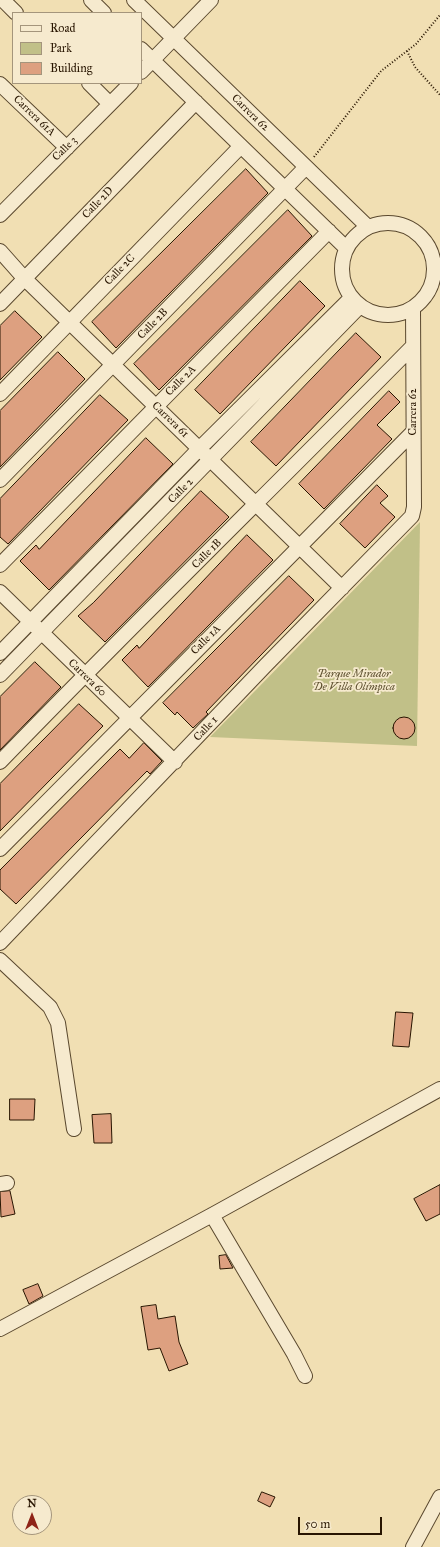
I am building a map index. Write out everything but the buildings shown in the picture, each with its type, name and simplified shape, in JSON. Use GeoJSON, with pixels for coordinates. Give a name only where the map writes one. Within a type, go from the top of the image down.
{"type":"FeatureCollection","features":[{"type":"Feature","properties":{"kind":"street"},"geometry":{"type":"LineString","coordinates":[[3,0],[15,12]]}},
{"type":"Feature","properties":{"kind":"street"},"geometry":{"type":"LineString","coordinates":[[91,0],[103,12]]}},
{"type":"Feature","properties":{"kind":"street","name":"Carrera 62"},"geometry":{"type":"LineString","coordinates":[[134,0],[367,226]]}},
{"type":"Feature","properties":{"kind":"street"},"geometry":{"type":"LineString","coordinates":[[142,71],[211,0]]}},
{"type":"Feature","properties":{"kind":"street"},"geometry":{"type":"LineString","coordinates":[[142,50],[346,248]]}},
{"type":"Feature","properties":{"kind":"street","name":"Carrera 61A"},"geometry":{"type":"LineString","coordinates":[[0,84],[67,148]]}},
{"type":"Feature","properties":{"kind":"street"},"geometry":{"type":"LineString","coordinates":[[90,84],[110,104]]}},
{"type":"Feature","properties":{"kind":"street","name":"Calle 3"},"geometry":{"type":"LineString","coordinates":[[0,215],[130,84]]}},
{"type":"Feature","properties":{"kind":"street","name":"Calle 2D"},"geometry":{"type":"LineString","coordinates":[[0,304],[196,102]]}},
{"type":"Feature","properties":{"kind":"street","name":"Calle 2C"},"geometry":{"type":"LineString","coordinates":[[0,394],[241,146]]}},
{"type":"Feature","properties":{"kind":"street","name":"Calle 2B"},"geometry":{"type":"LineString","coordinates":[[0,480],[306,167]]}},
{"type":"Feature","properties":{"kind":"street"},"geometry":{"type":"LineString","coordinates":[[380,223],[396,223],[411,228],[423,238],[432,252],[438,264],[433,283],[425,297],[413,308],[400,314],[386,315],[373,313],[356,302],[344,286],[341,273],[342,260],[346,248],[354,236],[367,226],[380,223]]}},
{"type":"Feature","properties":{"kind":"street","name":"Calle 2A"},"geometry":{"type":"LineString","coordinates":[[0,565],[329,231]]}},
{"type":"Feature","properties":{"kind":"street","name":"Carrera 61"},"geometry":{"type":"LineString","coordinates":[[0,251],[24,278],[342,588]]}},
{"type":"Feature","properties":{"kind":"street","name":"Calle 2"},"geometry":{"type":"LineString","coordinates":[[0,653],[199,448],[356,302]]}},
{"type":"Feature","properties":{"kind":"street","name":"Calle 2"},"geometry":{"type":"LineString","coordinates":[[0,675],[211,460],[356,302]]}},
{"type":"Feature","properties":{"kind":"street","name":"Carrera 62"},"geometry":{"type":"LineString","coordinates":[[412,516],[414,507],[413,308]]}},
{"type":"Feature","properties":{"kind":"street","name":"Calle 1B"},"geometry":{"type":"LineString","coordinates":[[0,762],[84,675],[257,504],[413,346]]}},
{"type":"Feature","properties":{"kind":"street","name":"Calle 1A"},"geometry":{"type":"LineString","coordinates":[[0,849],[128,718],[413,432]]}},
{"type":"Feature","properties":{"kind":"street","name":"Calle 1"},"geometry":{"type":"LineString","coordinates":[[3,935],[175,762],[266,665],[412,516]]}},
{"type":"Feature","properties":{"kind":"street","name":"Carrera 60"},"geometry":{"type":"LineString","coordinates":[[0,592],[175,762]]}},
{"type":"Feature","properties":{"kind":"street"},"geometry":{"type":"LineString","coordinates":[[0,960],[50,1007],[58,1023],[74,1129]]}},
{"type":"Feature","properties":{"kind":"street"},"geometry":{"type":"LineString","coordinates":[[0,1329],[212,1215],[440,1089]]}},
{"type":"Feature","properties":{"kind":"street"},"geometry":{"type":"LineString","coordinates":[[212,1215],[294,1354],[304,1376]]}},
{"type":"Feature","properties":{"kind":"street"},"geometry":{"type":"LineString","coordinates":[[413,1547],[440,1497]]}},
{"type":"Feature","properties":{"kind":"path"},"geometry":{"type":"LineString","coordinates":[[306,167],[381,71],[416,44],[440,15]]}},
{"type":"Feature","properties":{"kind":"path"},"geometry":{"type":"LineString","coordinates":[[407,51],[415,67],[440,95]]}},
{"type":"Feature","properties":{"kind":"green space","name":"Parque Mirador De Villa Olímpica"},"geometry":{"type":"Polygon","coordinates":[[[420,522],[417,746],[210,737],[420,522]]]}}]}
